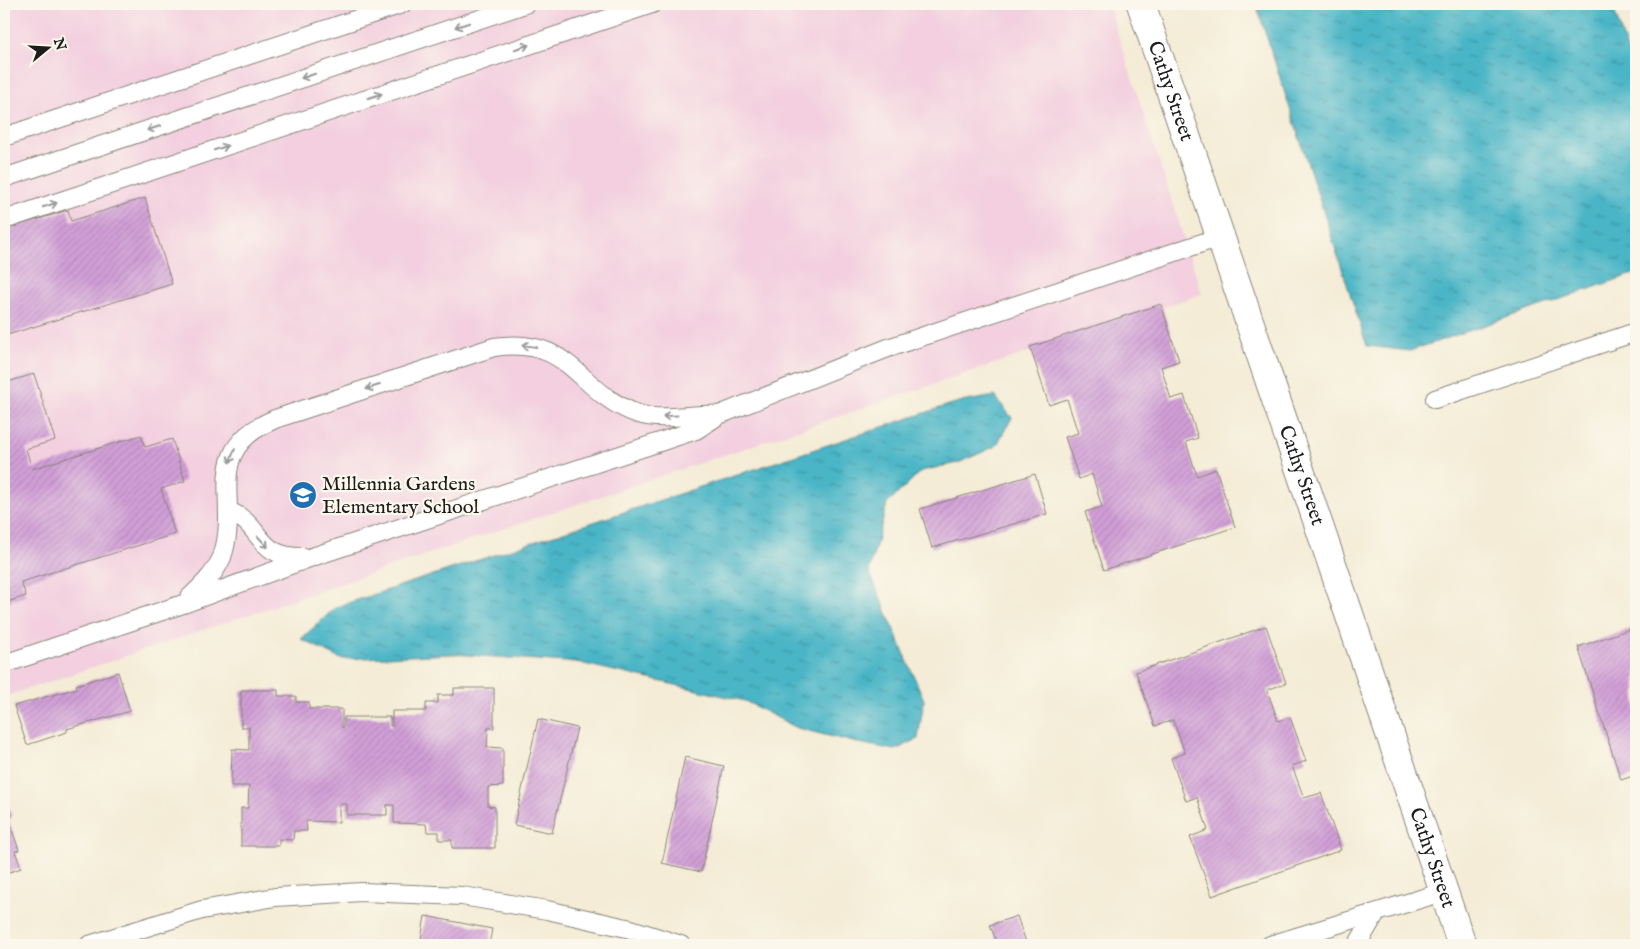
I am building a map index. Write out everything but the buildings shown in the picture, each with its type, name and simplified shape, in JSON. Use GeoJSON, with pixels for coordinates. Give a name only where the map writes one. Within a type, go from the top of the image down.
{"type":"FeatureCollection","features":[{"type":"Feature","properties":{"kind":"street","name":"Cathy Street"},"geometry":{"type":"LineString","coordinates":[[1141,4],[1462,945]]}},
{"type":"Feature","properties":{"kind":"lane"},"geometry":{"type":"LineString","coordinates":[[4,137],[402,4]]}},
{"type":"Feature","properties":{"kind":"lane"},"geometry":{"type":"LineString","coordinates":[[4,178],[525,4]]}},
{"type":"Feature","properties":{"kind":"lane"},"geometry":{"type":"LineString","coordinates":[[4,220],[652,4]]}},
{"type":"Feature","properties":{"kind":"lane"},"geometry":{"type":"LineString","coordinates":[[4,664],[182,604],[312,557],[696,430],[719,414],[888,348],[1220,237]]}},
{"type":"Feature","properties":{"kind":"lane"},"geometry":{"type":"LineString","coordinates":[[1435,399],[1636,332]]}},
{"type":"Feature","properties":{"kind":"lane"},"geometry":{"type":"LineString","coordinates":[[182,604],[203,585],[213,573],[221,558],[228,527],[226,480],[232,453],[250,432],[261,425],[494,347],[519,345],[544,349],[568,362],[610,398],[640,414],[656,417],[719,414]]}},
{"type":"Feature","properties":{"kind":"lane"},"geometry":{"type":"LineString","coordinates":[[228,511],[246,521],[260,541],[268,548],[281,555],[312,557]]}},
{"type":"Feature","properties":{"kind":"lane"},"geometry":{"type":"LineString","coordinates":[[89,945],[202,910],[275,897],[362,892],[462,896],[500,902],[631,929],[681,945]]}},
{"type":"Feature","properties":{"kind":"lane"},"geometry":{"type":"LineString","coordinates":[[1270,945],[1311,939],[1376,913],[1444,892]]}},
{"type":"Feature","properties":{"kind":"lane"},"geometry":{"type":"LineString","coordinates":[[1357,945],[1376,913]]}},
{"type":"Feature","properties":{"kind":"shaded area","name":"Millennia Gardens Elementary School"},"geometry":{"type":"Polygon","coordinates":[[[4,4],[1108,4],[1202,294],[4,697],[4,4]]]}},
{"type":"Feature","properties":{"kind":"water"},"geometry":{"type":"Polygon","coordinates":[[[1256,4],[1612,4],[1636,78],[1636,273],[1410,351],[1367,346],[1256,4]]]}},
{"type":"Feature","properties":{"kind":"water"},"geometry":{"type":"Polygon","coordinates":[[[995,396],[1012,418],[996,446],[958,463],[921,471],[887,504],[869,571],[924,700],[918,739],[895,750],[797,728],[745,701],[580,663],[453,654],[341,659],[301,639],[336,607],[955,403],[995,396]]]}},
{"type":"Feature","properties":{"kind":"place","name":"Millennia Gardens Elementary School"},"geometry":{"type":"Point","coordinates":[303,495]}}]}
